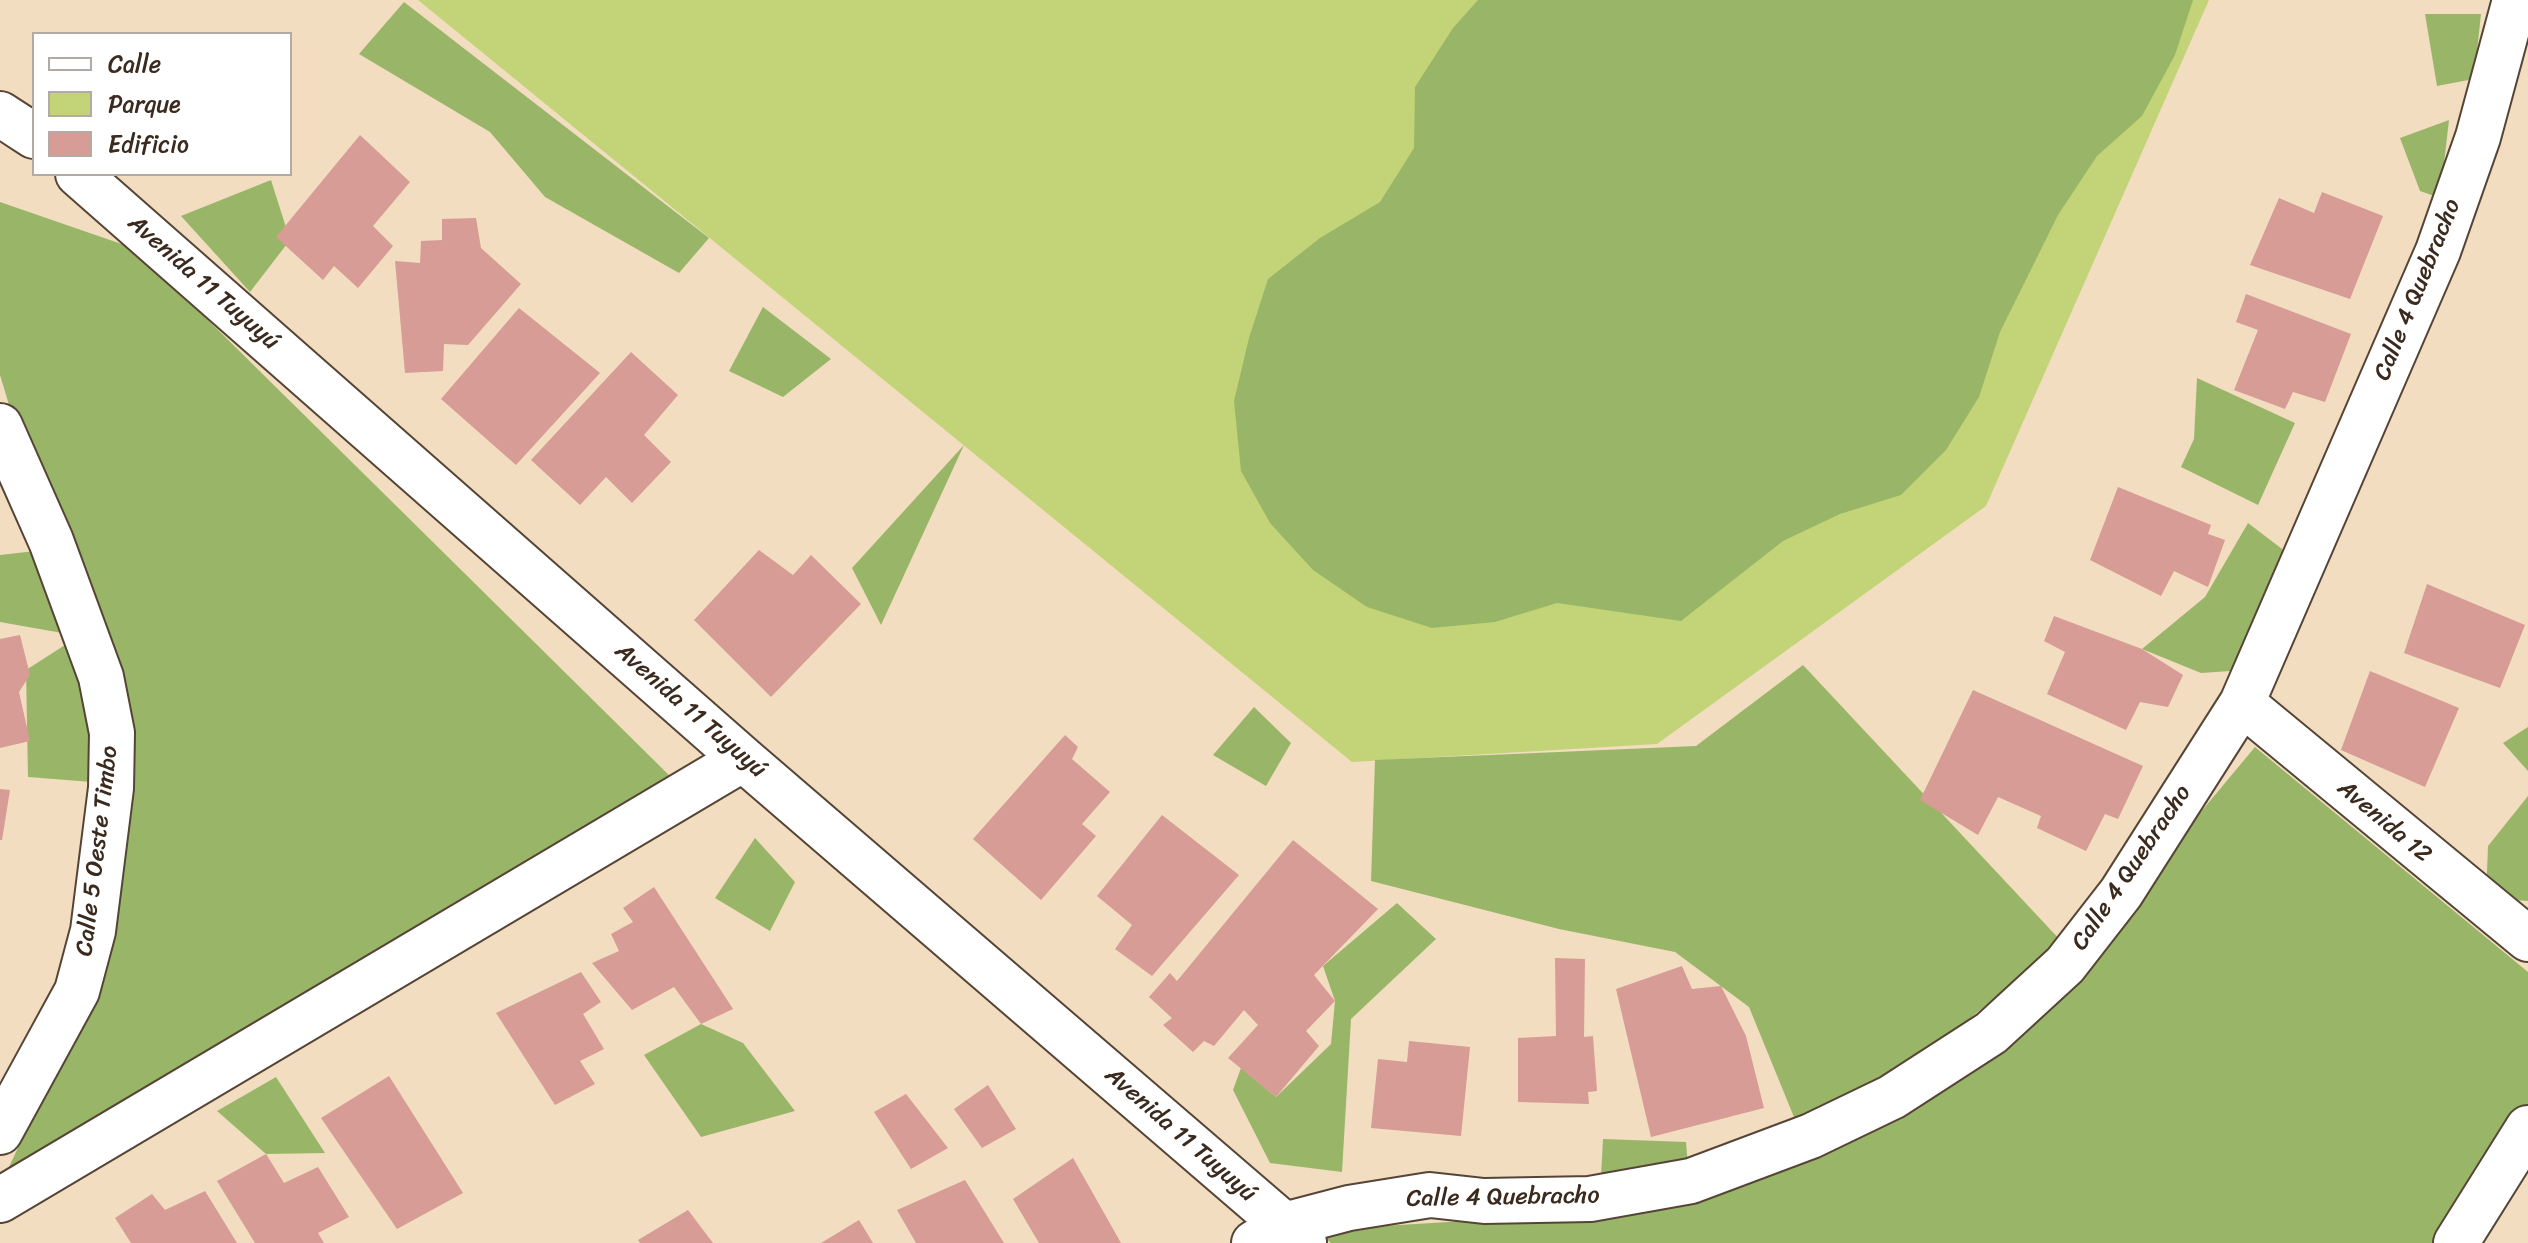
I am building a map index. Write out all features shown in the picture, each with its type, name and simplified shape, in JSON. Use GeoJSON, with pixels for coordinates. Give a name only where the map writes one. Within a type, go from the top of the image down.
{"type":"FeatureCollection","features":[{"type":"Feature","properties":{"kind":"street","name":"Calle 4 Quebracho"},"geometry":{"type":"LineString","coordinates":[[1281,1237],[1349,1208],[1430,1195],[1484,1201],[1590,1199],[1691,1181],[1811,1136],[1892,1097],[1991,1033],[2065,965],[2121,893],[2242,703],[2438,251],[2478,137],[2515,0]]}},
{"type":"Feature","properties":{"kind":"street"},"geometry":{"type":"LineString","coordinates":[[0,114],[32,135]]}},
{"type":"Feature","properties":{"kind":"street","name":"Avenida 11 Tuyuyú"},"geometry":{"type":"LineString","coordinates":[[80,176],[1281,1237]]}},
{"type":"Feature","properties":{"kind":"street","name":"Calle 5 Oeste Timbo"},"geometry":{"type":"LineString","coordinates":[[0,426],[51,541],[101,677],[112,733],[111,788],[93,931],[77,991],[0,1132]]}},
{"type":"Feature","properties":{"kind":"street","name":"Avenida 12"},"geometry":{"type":"LineString","coordinates":[[2242,703],[2528,939]]}},
{"type":"Feature","properties":{"kind":"street"},"geometry":{"type":"LineString","coordinates":[[0,1200],[743,759]]}},
{"type":"Feature","properties":{"kind":"street"},"geometry":{"type":"LineString","coordinates":[[2456,1243],[2528,1128]]}},
{"type":"Feature","properties":{"kind":"green space"},"geometry":{"type":"Polygon","coordinates":[[[418,0],[2209,0],[1986,506],[1657,744],[1352,762],[418,0]]]}},
{"type":"Feature","properties":{"kind":"green space"},"geometry":{"type":"Polygon","coordinates":[[[1478,0],[2193,0],[2175,55],[2142,116],[2097,156],[2058,215],[2000,332],[1979,397],[1946,450],[1901,495],[1840,514],[1783,541],[1681,621],[1557,603],[1495,622],[1432,628],[1367,607],[1313,570],[1270,523],[1241,471],[1234,401],[1249,338],[1268,279],[1320,238],[1380,202],[1414,148],[1415,87],[1453,28],[1478,0]]]}},
{"type":"Feature","properties":{"kind":"green space"},"geometry":{"type":"Polygon","coordinates":[[[404,2],[709,238],[679,273],[545,197],[490,132],[359,54],[404,2]]]}},
{"type":"Feature","properties":{"kind":"green space"},"geometry":{"type":"Polygon","coordinates":[[[2425,14],[2481,14],[2474,79],[2437,86],[2425,14]]]}},
{"type":"Feature","properties":{"kind":"green space"},"geometry":{"type":"Polygon","coordinates":[[[2449,120],[2440,198],[2420,191],[2400,138],[2449,120]]]}},
{"type":"Feature","properties":{"kind":"green space"},"geometry":{"type":"Polygon","coordinates":[[[271,180],[290,240],[250,292],[181,216],[271,180]]]}},
{"type":"Feature","properties":{"kind":"green space"},"geometry":{"type":"Polygon","coordinates":[[[0,202],[136,249],[677,783],[0,1186],[104,965],[105,783],[28,777],[26,670],[79,636],[0,622],[0,555],[44,550],[57,622],[78,633],[0,375],[0,202]]]}},
{"type":"Feature","properties":{"kind":"green space"},"geometry":{"type":"Polygon","coordinates":[[[763,307],[831,359],[783,397],[729,371],[763,307]]]}},
{"type":"Feature","properties":{"kind":"green space"},"geometry":{"type":"Polygon","coordinates":[[[2197,378],[2295,423],[2258,505],[2181,467],[2194,439],[2197,378]]]}},
{"type":"Feature","properties":{"kind":"green space"},"geometry":{"type":"Polygon","coordinates":[[[964,445],[881,625],[852,568],[964,445]]]}},
{"type":"Feature","properties":{"kind":"green space"},"geometry":{"type":"Polygon","coordinates":[[[2248,523],[2307,568],[2245,670],[2201,673],[2142,649],[2205,597],[2248,523]]]}},
{"type":"Feature","properties":{"kind":"green space"},"geometry":{"type":"Polygon","coordinates":[[[1803,665],[2062,942],[1927,1054],[1796,1122],[1749,1007],[1675,952],[1559,929],[1371,881],[1375,760],[1696,746],[1803,665]]]}},
{"type":"Feature","properties":{"kind":"green space"},"geometry":{"type":"Polygon","coordinates":[[[1254,707],[1291,743],[1266,786],[1213,755],[1254,707]]]}},
{"type":"Feature","properties":{"kind":"green space"},"geometry":{"type":"Polygon","coordinates":[[[2528,727],[2528,771],[2503,743],[2528,727]]]}},
{"type":"Feature","properties":{"kind":"green space"},"geometry":{"type":"Polygon","coordinates":[[[2255,747],[2528,972],[2528,1112],[2444,1243],[1331,1243],[1316,1230],[1465,1221],[1747,1184],[2028,1019],[2255,747]]]}},
{"type":"Feature","properties":{"kind":"green space"},"geometry":{"type":"Polygon","coordinates":[[[2528,796],[2528,901],[2486,898],[2488,846],[2528,796]]]}},
{"type":"Feature","properties":{"kind":"green space"},"geometry":{"type":"Polygon","coordinates":[[[755,838],[795,882],[770,931],[715,898],[755,838]]]}},
{"type":"Feature","properties":{"kind":"green space"},"geometry":{"type":"Polygon","coordinates":[[[1397,903],[1436,939],[1351,1019],[1342,1172],[1270,1163],[1233,1090],[1241,1068],[1276,1097],[1331,1044],[1335,1001],[1323,966],[1397,903]]]}},
{"type":"Feature","properties":{"kind":"green space"},"geometry":{"type":"Polygon","coordinates":[[[701,1024],[743,1043],[795,1111],[701,1137],[644,1055],[701,1024]]]}},
{"type":"Feature","properties":{"kind":"green space"},"geometry":{"type":"Polygon","coordinates":[[[276,1077],[325,1153],[266,1154],[217,1111],[276,1077]]]}},
{"type":"Feature","properties":{"kind":"green space"},"geometry":{"type":"Polygon","coordinates":[[[1603,1139],[1686,1142],[1689,1179],[1600,1195],[1603,1139]]]}},
{"type":"Feature","properties":{"kind":"building"},"geometry":{"type":"Polygon","coordinates":[[[360,135],[410,182],[373,226],[393,246],[358,288],[334,266],[323,280],[276,237],[360,135]]]}},
{"type":"Feature","properties":{"kind":"building"},"geometry":{"type":"Polygon","coordinates":[[[2322,192],[2383,216],[2350,299],[2250,265],[2279,198],[2314,213],[2322,192]]]}},
{"type":"Feature","properties":{"kind":"building"},"geometry":{"type":"Polygon","coordinates":[[[476,218],[481,248],[521,284],[468,345],[444,344],[443,371],[405,373],[395,261],[420,263],[421,241],[442,240],[442,219],[476,218]]]}},
{"type":"Feature","properties":{"kind":"building"},"geometry":{"type":"Polygon","coordinates":[[[2246,294],[2351,334],[2325,402],[2293,392],[2285,409],[2234,390],[2258,330],[2236,322],[2246,294]]]}},
{"type":"Feature","properties":{"kind":"building"},"geometry":{"type":"Polygon","coordinates":[[[519,308],[600,373],[516,465],[441,399],[519,308]]]}},
{"type":"Feature","properties":{"kind":"building"},"geometry":{"type":"Polygon","coordinates":[[[631,352],[678,395],[644,435],[671,462],[632,503],[606,477],[580,505],[531,460],[631,352]]]}},
{"type":"Feature","properties":{"kind":"building"},"geometry":{"type":"Polygon","coordinates":[[[2118,487],[2211,525],[2208,534],[2225,540],[2208,587],[2174,571],[2161,596],[2090,560],[2118,487]]]}},
{"type":"Feature","properties":{"kind":"building"},"geometry":{"type":"Polygon","coordinates":[[[759,550],[793,575],[811,555],[861,604],[771,697],[694,620],[759,550]]]}},
{"type":"Feature","properties":{"kind":"building"},"geometry":{"type":"Polygon","coordinates":[[[2427,584],[2525,625],[2500,688],[2404,653],[2427,584]]]}},
{"type":"Feature","properties":{"kind":"building"},"geometry":{"type":"Polygon","coordinates":[[[2054,616],[2142,649],[2183,675],[2168,707],[2140,702],[2126,730],[2047,694],[2065,652],[2044,641],[2054,616]]]}},
{"type":"Feature","properties":{"kind":"building"},"geometry":{"type":"Polygon","coordinates":[[[20,635],[30,675],[19,692],[30,741],[0,748],[0,639],[20,635]]]}},
{"type":"Feature","properties":{"kind":"building"},"geometry":{"type":"Polygon","coordinates":[[[2370,671],[2459,708],[2425,787],[2341,750],[2370,671]]]}},
{"type":"Feature","properties":{"kind":"building"},"geometry":{"type":"Polygon","coordinates":[[[1973,690],[2143,766],[2118,819],[2105,814],[2086,851],[2037,828],[2041,816],[1998,797],[1978,835],[1920,800],[1973,690]]]}},
{"type":"Feature","properties":{"kind":"building"},"geometry":{"type":"Polygon","coordinates":[[[1065,735],[1078,747],[1072,759],[1110,792],[1082,824],[1096,836],[1041,900],[973,839],[1065,735]]]}},
{"type":"Feature","properties":{"kind":"building"},"geometry":{"type":"Polygon","coordinates":[[[0,789],[10,790],[2,840],[0,840],[0,789]]]}},
{"type":"Feature","properties":{"kind":"building"},"geometry":{"type":"Polygon","coordinates":[[[1162,815],[1239,875],[1152,976],[1115,949],[1132,925],[1097,896],[1162,815]]]}},
{"type":"Feature","properties":{"kind":"building"},"geometry":{"type":"Polygon","coordinates":[[[1293,840],[1378,909],[1314,975],[1335,1001],[1306,1031],[1319,1046],[1276,1097],[1228,1058],[1258,1025],[1244,1010],[1214,1046],[1204,1041],[1193,1052],[1163,1025],[1172,1018],[1149,997],[1170,973],[1177,981],[1293,840]]]}},
{"type":"Feature","properties":{"kind":"building"},"geometry":{"type":"Polygon","coordinates":[[[654,887],[733,1009],[701,1024],[674,987],[632,1010],[592,963],[619,951],[611,934],[633,922],[623,908],[654,887]]]}},
{"type":"Feature","properties":{"kind":"building"},"geometry":{"type":"Polygon","coordinates":[[[1555,958],[1585,959],[1584,1037],[1593,1036],[1597,1091],[1588,1092],[1589,1104],[1518,1102],[1518,1038],[1556,1036],[1555,958]]]}},
{"type":"Feature","properties":{"kind":"building"},"geometry":{"type":"Polygon","coordinates":[[[1682,966],[1692,989],[1721,986],[1746,1036],[1764,1108],[1651,1137],[1616,989],[1682,966]]]}},
{"type":"Feature","properties":{"kind":"building"},"geometry":{"type":"Polygon","coordinates":[[[581,972],[601,1002],[583,1014],[604,1049],[580,1061],[595,1084],[555,1105],[496,1013],[581,972]]]}},
{"type":"Feature","properties":{"kind":"building"},"geometry":{"type":"Polygon","coordinates":[[[1409,1041],[1470,1047],[1461,1136],[1371,1128],[1378,1059],[1407,1062],[1409,1041]]]}},
{"type":"Feature","properties":{"kind":"building"},"geometry":{"type":"Polygon","coordinates":[[[389,1076],[463,1193],[397,1229],[321,1118],[389,1076]]]}},
{"type":"Feature","properties":{"kind":"building"},"geometry":{"type":"Polygon","coordinates":[[[988,1085],[1016,1129],[982,1148],[954,1109],[988,1085]]]}},
{"type":"Feature","properties":{"kind":"building"},"geometry":{"type":"Polygon","coordinates":[[[906,1094],[948,1148],[911,1169],[874,1112],[906,1094]]]}},
{"type":"Feature","properties":{"kind":"building"},"geometry":{"type":"Polygon","coordinates":[[[266,1154],[284,1183],[318,1167],[349,1217],[318,1233],[324,1243],[255,1243],[217,1181],[266,1154]]]}},
{"type":"Feature","properties":{"kind":"building"},"geometry":{"type":"Polygon","coordinates":[[[1073,1158],[1121,1243],[1039,1243],[1013,1199],[1073,1158]]]}},
{"type":"Feature","properties":{"kind":"building"},"geometry":{"type":"Polygon","coordinates":[[[965,1180],[1004,1243],[916,1243],[897,1210],[965,1180]]]}},
{"type":"Feature","properties":{"kind":"building"},"geometry":{"type":"Polygon","coordinates":[[[205,1191],[237,1243],[131,1243],[115,1218],[152,1194],[165,1210],[205,1191]]]}},
{"type":"Feature","properties":{"kind":"building"},"geometry":{"type":"Polygon","coordinates":[[[688,1210],[713,1243],[640,1243],[638,1240],[688,1210]]]}},
{"type":"Feature","properties":{"kind":"building"},"geometry":{"type":"Polygon","coordinates":[[[859,1220],[873,1243],[821,1243],[859,1220]]]}}]}
